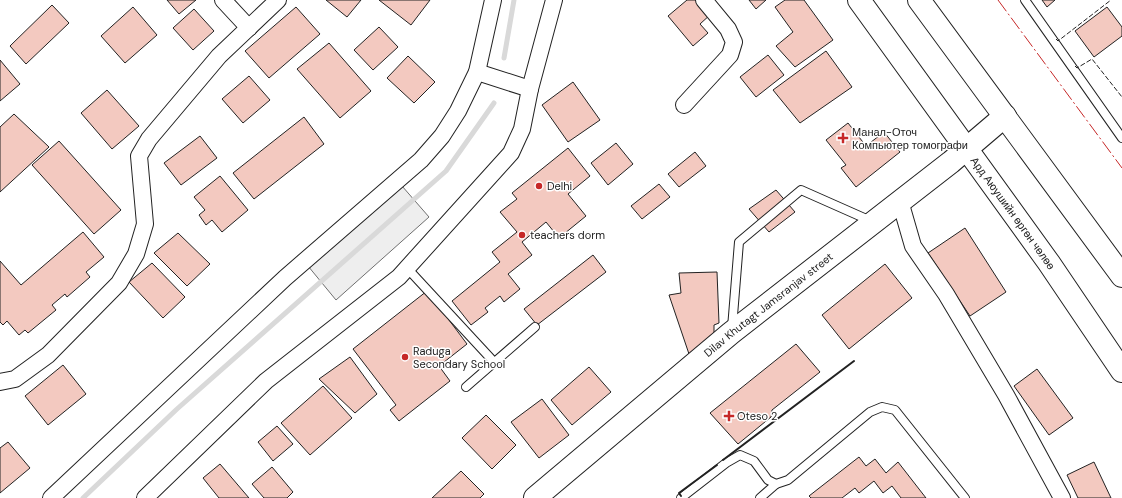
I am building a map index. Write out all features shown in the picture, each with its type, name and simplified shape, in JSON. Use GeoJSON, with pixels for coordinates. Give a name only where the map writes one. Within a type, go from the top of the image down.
{"type":"FeatureCollection","features":[{"type":"Feature","properties":{"kind":"main road","name":"Ард Аюушийн өргөн чөлөө"},"geometry":{"type":"LineString","coordinates":[[859,0],[1049,263],[1122,371]]}},
{"type":"Feature","properties":{"kind":"main road"},"geometry":{"type":"LineString","coordinates":[[922,3],[1122,276]]}},
{"type":"Feature","properties":{"kind":"main road","name":"Dilav Khutagt Jamsranjav street"},"geometry":{"type":"LineString","coordinates":[[535,498],[731,333],[951,162],[965,148],[1005,116]]}},
{"type":"Feature","properties":{"kind":"street"},"geometry":{"type":"LineString","coordinates":[[224,0],[249,28]]}},
{"type":"Feature","properties":{"kind":"street"},"geometry":{"type":"LineString","coordinates":[[0,382],[15,379],[48,355],[119,283],[136,254],[145,224],[139,156],[149,139],[219,56],[278,0]]}},
{"type":"Feature","properties":{"kind":"street"},"geometry":{"type":"LineString","coordinates":[[51,498],[284,278],[421,160],[442,136],[458,112],[477,72],[493,0]]}},
{"type":"Feature","properties":{"kind":"street"},"geometry":{"type":"LineString","coordinates":[[145,498],[266,381],[399,277],[511,154],[522,129],[530,89],[554,0]]}},
{"type":"Feature","properties":{"kind":"street"},"geometry":{"type":"LineString","coordinates":[[684,105],[730,55],[734,42],[728,29],[704,0]]}},
{"type":"Feature","properties":{"kind":"street"},"geometry":{"type":"LineString","coordinates":[[477,72],[530,89]]}},
{"type":"Feature","properties":{"kind":"street"},"geometry":{"type":"LineString","coordinates":[[900,201],[913,246],[946,294],[1006,395],[1062,498]]}},
{"type":"Feature","properties":{"kind":"lane"},"geometry":{"type":"LineString","coordinates":[[1025,0],[1122,138]]}},
{"type":"Feature","properties":{"kind":"lane"},"geometry":{"type":"LineString","coordinates":[[731,333],[739,242],[801,190],[873,222]]}},
{"type":"Feature","properties":{"kind":"lane"},"geometry":{"type":"LineString","coordinates":[[407,268],[494,362]]}},
{"type":"Feature","properties":{"kind":"lane"},"geometry":{"type":"LineString","coordinates":[[466,386],[535,327]]}},
{"type":"Feature","properties":{"kind":"lane"},"geometry":{"type":"LineString","coordinates":[[760,498],[776,484],[788,480],[870,412],[882,406],[895,410],[965,498]]}},
{"type":"Feature","properties":{"kind":"lane"},"geometry":{"type":"LineString","coordinates":[[681,498],[726,463],[740,455],[754,461],[768,480],[776,484]]}},
{"type":"Feature","properties":{"kind":"shaded area"},"geometry":{"type":"Polygon","coordinates":[[[402,186],[429,217],[336,300],[308,266],[402,186]]]}},
{"type":"Feature","properties":{"kind":"building"},"geometry":{"type":"Polygon","coordinates":[[[167,0],[196,0],[179,14],[167,0]]]}},
{"type":"Feature","properties":{"kind":"building"},"geometry":{"type":"Polygon","coordinates":[[[326,0],[361,0],[347,17],[326,0]]]}},
{"type":"Feature","properties":{"kind":"building"},"geometry":{"type":"Polygon","coordinates":[[[379,0],[430,0],[411,25],[379,0]]]}},
{"type":"Feature","properties":{"kind":"building"},"geometry":{"type":"Polygon","coordinates":[[[687,0],[699,0],[711,14],[700,24],[708,33],[693,46],[668,16],[687,0]]]}},
{"type":"Feature","properties":{"kind":"building"},"geometry":{"type":"Polygon","coordinates":[[[749,0],[766,0],[756,9],[749,0]]]}},
{"type":"Feature","properties":{"kind":"building"},"geometry":{"type":"Polygon","coordinates":[[[785,0],[804,0],[833,40],[795,67],[776,46],[793,32],[775,7],[785,0]]]}},
{"type":"Feature","properties":{"kind":"building"},"geometry":{"type":"Polygon","coordinates":[[[1042,0],[1055,0],[1047,7],[1042,0]]]}},
{"type":"Feature","properties":{"kind":"building"},"geometry":{"type":"Polygon","coordinates":[[[52,5],[69,23],[26,64],[10,46],[52,5]]]}},
{"type":"Feature","properties":{"kind":"building"},"geometry":{"type":"Polygon","coordinates":[[[133,7],[157,35],[125,63],[101,36],[133,7]]]}},
{"type":"Feature","properties":{"kind":"building"},"geometry":{"type":"Polygon","coordinates":[[[296,7],[320,34],[269,78],[245,51],[296,7]]]}},
{"type":"Feature","properties":{"kind":"building"},"geometry":{"type":"Polygon","coordinates":[[[1107,7],[1122,27],[1122,36],[1094,57],[1075,31],[1107,7]]]}},
{"type":"Feature","properties":{"kind":"building"},"geometry":{"type":"Polygon","coordinates":[[[194,9],[214,31],[193,50],[173,28],[194,9]]]}},
{"type":"Feature","properties":{"kind":"building"},"geometry":{"type":"Polygon","coordinates":[[[379,27],[398,47],[373,70],[354,50],[379,27]]]}},
{"type":"Feature","properties":{"kind":"building"},"geometry":{"type":"Polygon","coordinates":[[[329,43],[371,91],[340,118],[297,69],[329,43]]]}},
{"type":"Feature","properties":{"kind":"building"},"geometry":{"type":"Polygon","coordinates":[[[826,51],[852,87],[800,123],[773,90],[826,51]]]}},
{"type":"Feature","properties":{"kind":"building"},"geometry":{"type":"Polygon","coordinates":[[[768,55],[784,75],[756,97],[740,77],[768,55]]]}},
{"type":"Feature","properties":{"kind":"building"},"geometry":{"type":"Polygon","coordinates":[[[408,56],[435,82],[414,103],[387,78],[408,56]]]}},
{"type":"Feature","properties":{"kind":"building"},"geometry":{"type":"Polygon","coordinates":[[[0,60],[20,84],[0,101],[0,60]]]}},
{"type":"Feature","properties":{"kind":"building"},"geometry":{"type":"Polygon","coordinates":[[[249,76],[270,100],[243,123],[222,99],[249,76]]]}},
{"type":"Feature","properties":{"kind":"building"},"geometry":{"type":"Polygon","coordinates":[[[573,82],[600,120],[568,142],[542,105],[573,82]]]}},
{"type":"Feature","properties":{"kind":"building"},"geometry":{"type":"Polygon","coordinates":[[[107,90],[139,126],[112,149],[81,113],[107,90]]]}},
{"type":"Feature","properties":{"kind":"building"},"geometry":{"type":"Polygon","coordinates":[[[14,114],[49,147],[0,192],[0,127],[14,114]]]}},
{"type":"Feature","properties":{"kind":"building"},"geometry":{"type":"Polygon","coordinates":[[[304,117],[324,144],[254,199],[233,173],[304,117]]]}},
{"type":"Feature","properties":{"kind":"building"},"geometry":{"type":"Polygon","coordinates":[[[848,123],[866,146],[884,132],[900,152],[856,187],[841,168],[846,165],[826,140],[848,123]]]}},
{"type":"Feature","properties":{"kind":"building"},"geometry":{"type":"Polygon","coordinates":[[[200,136],[217,158],[181,185],[164,163],[200,136]]]}},
{"type":"Feature","properties":{"kind":"building"},"geometry":{"type":"Polygon","coordinates":[[[59,141],[121,210],[94,234],[32,165],[59,141]]]}},
{"type":"Feature","properties":{"kind":"building"},"geometry":{"type":"Polygon","coordinates":[[[616,143],[633,164],[608,185],[591,163],[616,143]]]}},
{"type":"Feature","properties":{"kind":"building","name":"teachers dorm"},"geometry":{"type":"Polygon","coordinates":[[[568,148],[590,176],[568,194],[586,216],[559,238],[546,222],[522,242],[532,255],[508,274],[520,289],[504,302],[500,296],[485,308],[488,312],[471,325],[452,301],[500,262],[492,252],[517,232],[500,212],[517,199],[512,193],[568,148]]]}},
{"type":"Feature","properties":{"kind":"building"},"geometry":{"type":"Polygon","coordinates":[[[695,152],[706,166],[679,187],[668,174],[695,152]]]}},
{"type":"Feature","properties":{"kind":"building"},"geometry":{"type":"Polygon","coordinates":[[[220,176],[248,210],[222,232],[212,220],[206,225],[199,215],[205,210],[194,197],[220,176]]]}},
{"type":"Feature","properties":{"kind":"building"},"geometry":{"type":"Polygon","coordinates":[[[659,184],[670,197],[642,219],[631,206],[659,184]]]}},
{"type":"Feature","properties":{"kind":"building"},"geometry":{"type":"Polygon","coordinates":[[[776,190],[795,212],[769,232],[749,209],[776,190]]]}},
{"type":"Feature","properties":{"kind":"building"},"geometry":{"type":"Polygon","coordinates":[[[965,228],[1006,292],[970,316],[928,253],[965,228]]]}},
{"type":"Feature","properties":{"kind":"building"},"geometry":{"type":"Polygon","coordinates":[[[83,232],[104,257],[86,272],[90,277],[67,297],[65,294],[52,305],[56,310],[28,333],[25,330],[19,335],[7,321],[3,325],[0,322],[0,261],[21,285],[83,232]]]}},
{"type":"Feature","properties":{"kind":"building"},"geometry":{"type":"Polygon","coordinates":[[[178,233],[210,264],[187,286],[154,253],[178,233]]]}},
{"type":"Feature","properties":{"kind":"building"},"geometry":{"type":"Polygon","coordinates":[[[593,255],[606,272],[537,325],[524,309],[593,255]]]}},
{"type":"Feature","properties":{"kind":"building"},"geometry":{"type":"Polygon","coordinates":[[[152,263],[185,297],[163,318],[129,282],[152,263]]]}},
{"type":"Feature","properties":{"kind":"building"},"geometry":{"type":"Polygon","coordinates":[[[885,264],[912,298],[849,349],[822,315],[885,264]]]}},
{"type":"Feature","properties":{"kind":"building"},"geometry":{"type":"Polygon","coordinates":[[[717,272],[719,323],[714,325],[714,337],[689,354],[669,295],[681,293],[679,273],[717,272]]]}},
{"type":"Feature","properties":{"kind":"building","name":"Raduga Secondary School"},"geometry":{"type":"Polygon","coordinates":[[[427,291],[449,317],[449,320],[467,344],[439,366],[450,381],[399,421],[390,410],[396,405],[353,349],[427,291]]]}},
{"type":"Feature","properties":{"kind":"building"},"geometry":{"type":"Polygon","coordinates":[[[796,344],[820,372],[772,410],[771,417],[738,444],[710,413],[796,344]]]}},
{"type":"Feature","properties":{"kind":"building"},"geometry":{"type":"Polygon","coordinates":[[[350,357],[377,394],[355,413],[319,379],[350,357]]]}},
{"type":"Feature","properties":{"kind":"building"},"geometry":{"type":"Polygon","coordinates":[[[63,365],[86,394],[48,425],[25,396],[63,365]]]}},
{"type":"Feature","properties":{"kind":"building"},"geometry":{"type":"Polygon","coordinates":[[[589,367],[611,392],[572,425],[551,400],[589,367]]]}},
{"type":"Feature","properties":{"kind":"building"},"geometry":{"type":"Polygon","coordinates":[[[1037,369],[1073,418],[1049,435],[1014,386],[1037,369]]]}},
{"type":"Feature","properties":{"kind":"building"},"geometry":{"type":"Polygon","coordinates":[[[323,386],[352,418],[310,455],[281,423],[323,386]]]}},
{"type":"Feature","properties":{"kind":"building"},"geometry":{"type":"Polygon","coordinates":[[[542,399],[569,435],[539,458],[511,422],[542,399]]]}},
{"type":"Feature","properties":{"kind":"building"},"geometry":{"type":"Polygon","coordinates":[[[486,415],[516,445],[492,469],[462,438],[486,415]]]}},
{"type":"Feature","properties":{"kind":"building"},"geometry":{"type":"Polygon","coordinates":[[[277,426],[293,444],[273,461],[258,442],[277,426]]]}},
{"type":"Feature","properties":{"kind":"building"},"geometry":{"type":"Polygon","coordinates":[[[8,442],[30,468],[0,493],[0,448],[8,442]]]}},
{"type":"Feature","properties":{"kind":"building"},"geometry":{"type":"Polygon","coordinates":[[[859,457],[866,466],[875,459],[886,473],[898,462],[926,498],[901,498],[892,486],[883,493],[874,481],[859,493],[855,488],[842,498],[811,498],[809,496],[859,457]]]}},
{"type":"Feature","properties":{"kind":"building"},"geometry":{"type":"Polygon","coordinates":[[[1094,462],[1111,498],[1078,498],[1067,475],[1094,462]]]}},
{"type":"Feature","properties":{"kind":"building"},"geometry":{"type":"Polygon","coordinates":[[[220,464],[249,498],[219,498],[203,478],[220,464]]]}},
{"type":"Feature","properties":{"kind":"building"},"geometry":{"type":"Polygon","coordinates":[[[272,467],[293,492],[287,498],[264,498],[252,484],[272,467]]]}},
{"type":"Feature","properties":{"kind":"building"},"geometry":{"type":"Polygon","coordinates":[[[461,471],[484,494],[480,498],[432,498],[461,471]]]}},
{"type":"Feature","properties":{"kind":"waterway"},"geometry":{"type":"LineString","coordinates":[[504,58],[514,0]]}},
{"type":"Feature","properties":{"kind":"waterway"},"geometry":{"type":"LineString","coordinates":[[83,498],[177,409],[446,171],[494,103]]}},
{"type":"Feature","properties":{"kind":"fence"},"geometry":{"type":"LineString","coordinates":[[1056,39],[1058,41],[1111,0]]}},
{"type":"Feature","properties":{"kind":"fence"},"geometry":{"type":"LineString","coordinates":[[1075,66],[1077,68],[1092,59],[1122,97]]}},
{"type":"Feature","properties":{"kind":"wall"},"geometry":{"type":"LineString","coordinates":[[723,460],[854,361]]}},
{"type":"Feature","properties":{"kind":"wall"},"geometry":{"type":"LineString","coordinates":[[681,496],[679,493],[717,465]]}},
{"type":"Feature","properties":{"kind":"power"},"geometry":{"type":"LineString","coordinates":[[998,0],[1122,168]]}},
{"type":"Feature","properties":{"kind":"place","name":"Манал-Оточ Компьютер томографи"},"geometry":{"type":"Point","coordinates":[843,138]}},
{"type":"Feature","properties":{"kind":"place","name":"Delhi"},"geometry":{"type":"Point","coordinates":[539,186]}},
{"type":"Feature","properties":{"kind":"place","name":"teachers dorm"},"geometry":{"type":"Point","coordinates":[522,235]}},
{"type":"Feature","properties":{"kind":"place","name":"Raduga Secondary School"},"geometry":{"type":"Point","coordinates":[405,357]}},
{"type":"Feature","properties":{"kind":"place","name":"Oteso 2"},"geometry":{"type":"Point","coordinates":[729,416]}}]}
